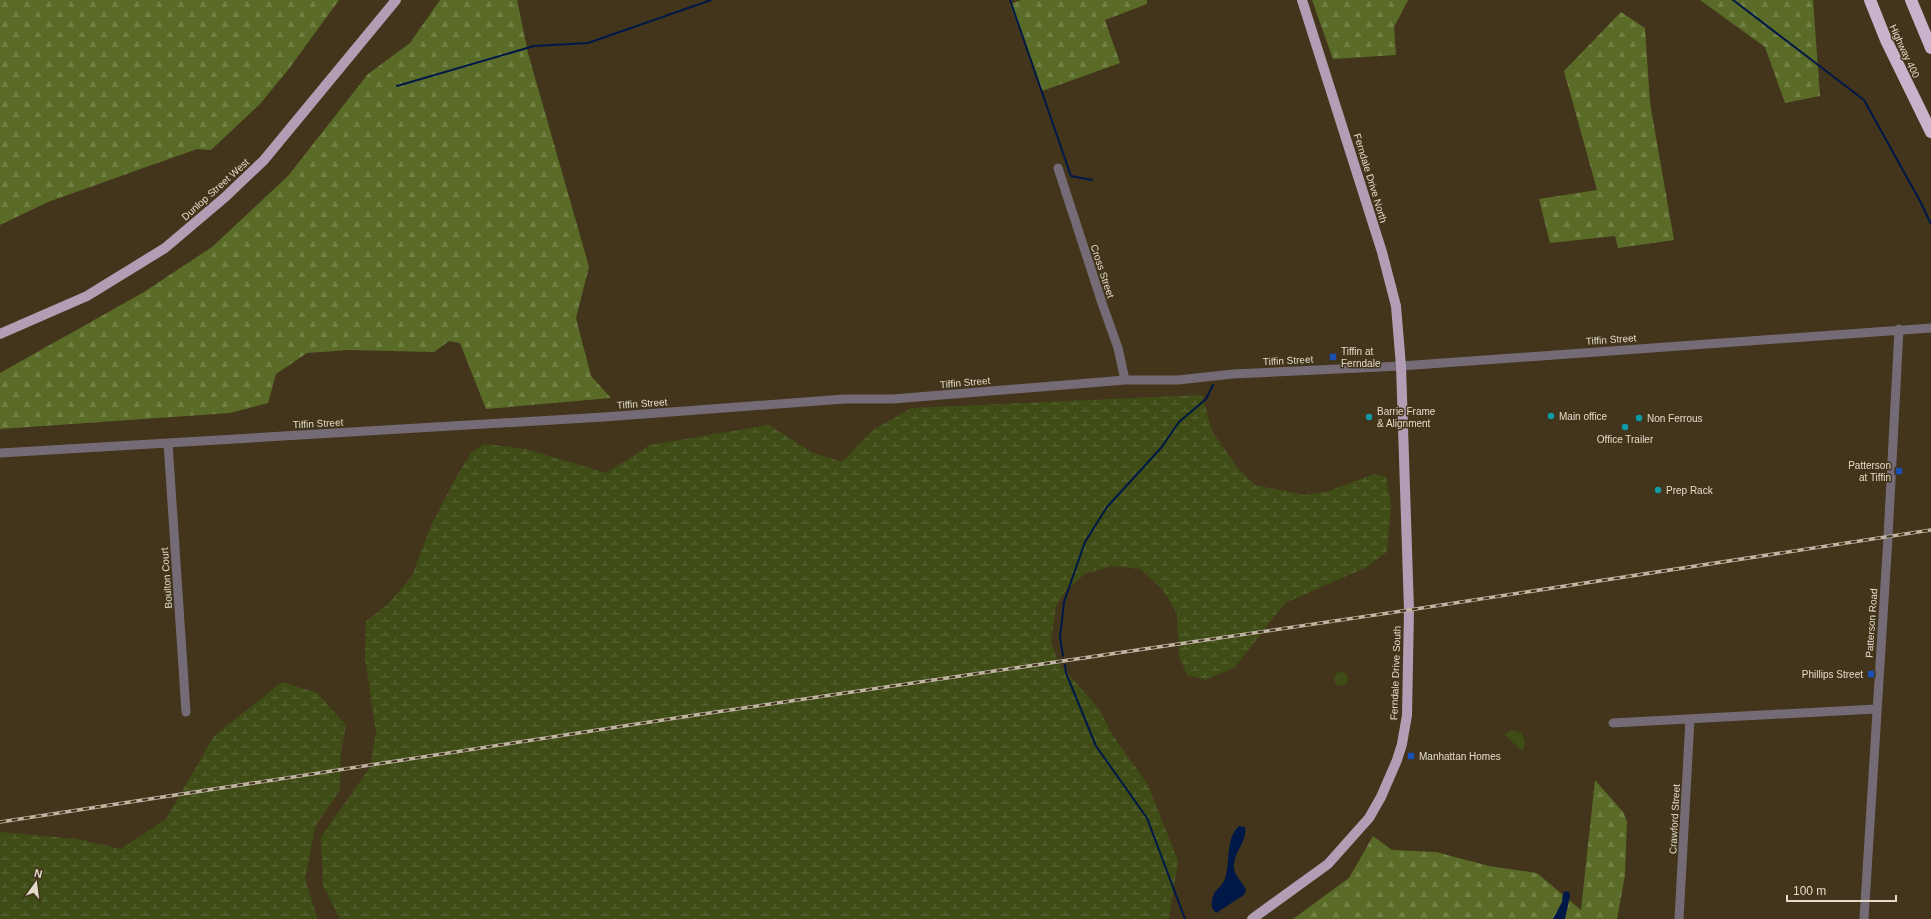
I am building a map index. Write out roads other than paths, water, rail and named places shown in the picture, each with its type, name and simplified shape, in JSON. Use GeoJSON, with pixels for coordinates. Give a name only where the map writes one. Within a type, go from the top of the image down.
{"type":"FeatureCollection","features":[{"type":"Feature","properties":{"kind":"highway","name":"Highway 400"},"geometry":{"type":"LineString","coordinates":[[1870,0],[1886,40],[1931,132]]}},
{"type":"Feature","properties":{"kind":"highway"},"geometry":{"type":"LineString","coordinates":[[1911,0],[1931,48]]}},
{"type":"Feature","properties":{"kind":"main road","name":"Dunlop Street West"},"geometry":{"type":"LineString","coordinates":[[0,334],[88,296],[165,248],[224,198],[264,160],[396,0]]}},
{"type":"Feature","properties":{"kind":"main road","name":"Ferndale Drive North"},"geometry":{"type":"LineString","coordinates":[[1302,0],[1382,252],[1396,306],[1401,366]]}},
{"type":"Feature","properties":{"kind":"main road","name":"Ferndale Drive South"},"geometry":{"type":"LineString","coordinates":[[1252,919],[1328,864],[1369,818],[1381,797],[1402,744],[1407,715],[1409,610],[1401,366]]}},
{"type":"Feature","properties":{"kind":"street","name":"Cross Street"},"geometry":{"type":"LineString","coordinates":[[1058,168],[1118,348],[1124,380]]}},
{"type":"Feature","properties":{"kind":"street","name":"Tiffin Street"},"geometry":{"type":"LineString","coordinates":[[0,453],[604,417],[844,399],[893,399],[1124,380],[1178,380],[1233,374],[1401,366],[1899,329],[1931,328]]}},
{"type":"Feature","properties":{"kind":"street","name":"Patterson Road"},"geometry":{"type":"LineString","coordinates":[[1864,919],[1888,537],[1899,329]]}},
{"type":"Feature","properties":{"kind":"street","name":"Boulton Court"},"geometry":{"type":"LineString","coordinates":[[168,443],[186,712]]}},
{"type":"Feature","properties":{"kind":"street"},"geometry":{"type":"LineString","coordinates":[[1613,723],[1876,709]]}},
{"type":"Feature","properties":{"kind":"street","name":"Crawford Street"},"geometry":{"type":"LineString","coordinates":[[1679,919],[1690,719]]}},
{"type":"Feature","properties":{"kind":"water"},"geometry":{"type":"Polygon","coordinates":[[[1239,826],[1245,827],[1245,832],[1244,838],[1235,858],[1234,869],[1236,875],[1246,890],[1244,895],[1216,913],[1212,908],[1213,897],[1226,875],[1230,843],[1232,836],[1239,826]]]}},
{"type":"Feature","properties":{"kind":"water"},"geometry":{"type":"Polygon","coordinates":[[[1566,891],[1569,892],[1570,896],[1565,919],[1553,919],[1562,902],[1563,893],[1566,891]]]}},
{"type":"Feature","properties":{"kind":"waterway"},"geometry":{"type":"LineString","coordinates":[[397,86],[534,46],[588,43],[711,0]]}},
{"type":"Feature","properties":{"kind":"waterway"},"geometry":{"type":"LineString","coordinates":[[1010,0],[1071,176],[1092,180]]}},
{"type":"Feature","properties":{"kind":"waterway"},"geometry":{"type":"LineString","coordinates":[[1733,0],[1864,100],[1920,201],[1931,224]]}},
{"type":"Feature","properties":{"kind":"waterway"},"geometry":{"type":"LineString","coordinates":[[1063,656],[1060,637],[1064,602],[1085,542],[1107,507],[1161,448],[1179,422],[1206,399],[1213,385]]}},
{"type":"Feature","properties":{"kind":"waterway"},"geometry":{"type":"LineString","coordinates":[[1065,665],[1066,673],[1096,746],[1147,818],[1185,919]]}},
{"type":"Feature","properties":{"kind":"railway"},"geometry":{"type":"LineString","coordinates":[[0,822],[689,716],[1409,610],[1931,530]]}},
{"type":"Feature","properties":{"kind":"place","name":"Tiffin at Ferndale"},"geometry":{"type":"Point","coordinates":[1333,357]}},
{"type":"Feature","properties":{"kind":"place","name":"Main office"},"geometry":{"type":"Point","coordinates":[1551,416]}},
{"type":"Feature","properties":{"kind":"place","name":"Barrie Frame & Alignment"},"geometry":{"type":"Point","coordinates":[1369,417]}},
{"type":"Feature","properties":{"kind":"place","name":"Non Ferrous"},"geometry":{"type":"Point","coordinates":[1639,418]}},
{"type":"Feature","properties":{"kind":"place","name":"Office Trailer"},"geometry":{"type":"Point","coordinates":[1625,427]}},
{"type":"Feature","properties":{"kind":"place","name":"Patterson at Tiffin"},"geometry":{"type":"Point","coordinates":[1899,471]}},
{"type":"Feature","properties":{"kind":"place","name":"Prep Rack"},"geometry":{"type":"Point","coordinates":[1658,490]}},
{"type":"Feature","properties":{"kind":"place","name":"Phillips Street"},"geometry":{"type":"Point","coordinates":[1871,674]}},
{"type":"Feature","properties":{"kind":"place","name":"Manhattan Homes"},"geometry":{"type":"Point","coordinates":[1411,756]}}]}
